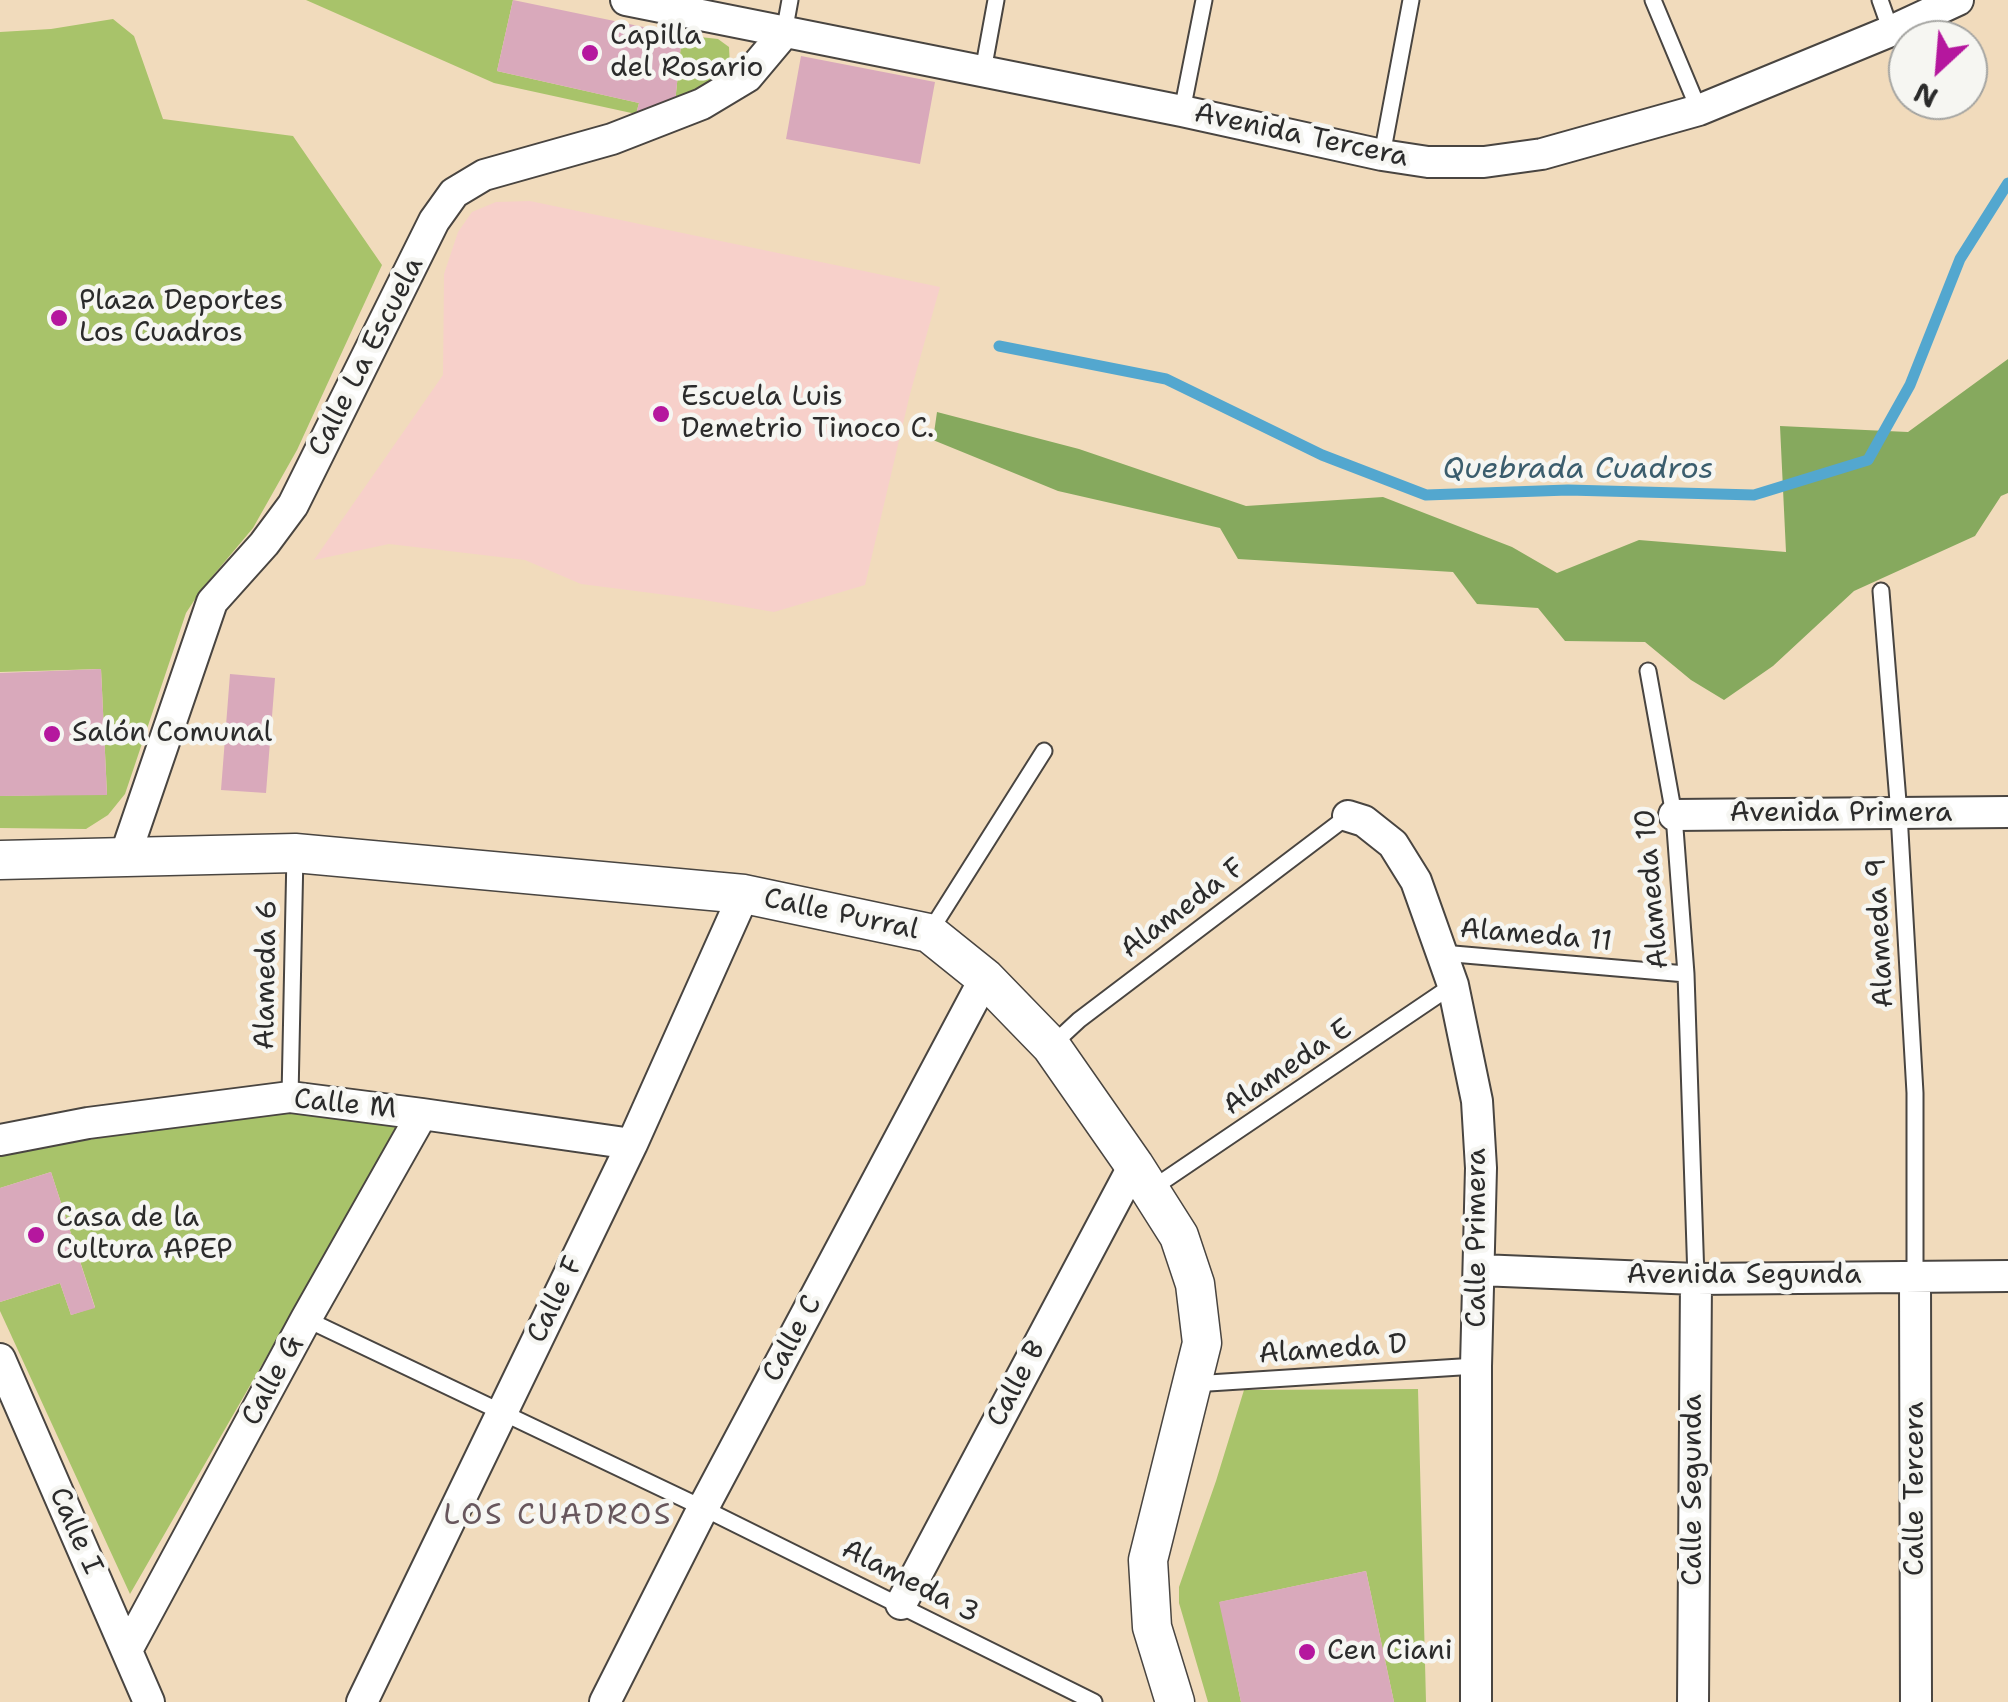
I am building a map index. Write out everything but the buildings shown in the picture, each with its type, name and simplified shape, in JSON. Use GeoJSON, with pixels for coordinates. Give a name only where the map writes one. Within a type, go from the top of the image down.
{"type":"FeatureCollection","features":[{"type":"Feature","properties":{"kind":"street","name":"Avenida Tercera"},"geometry":{"type":"LineString","coordinates":[[626,0],[1428,162],[1484,162],[1542,154],[1699,110],[1888,32]]}},
{"type":"Feature","properties":{"kind":"street","name":"Avenida Tercera"},"geometry":{"type":"LineString","coordinates":[[1915,20],[1958,0]]}},
{"type":"Feature","properties":{"kind":"street","name":"Calle La Escuela"},"geometry":{"type":"LineString","coordinates":[[125,856],[212,602],[264,544],[293,504],[434,221],[454,193],[484,175],[612,139],[702,104],[748,78],[784,33]]}},
{"type":"Feature","properties":{"kind":"street","name":"Avenida Primera"},"geometry":{"type":"LineString","coordinates":[[1674,816],[2008,812]]}},
{"type":"Feature","properties":{"kind":"street","name":"Calle Primera"},"geometry":{"type":"LineString","coordinates":[[1348,816],[1364,821],[1394,844],[1416,881],[1453,985],[1477,1101],[1481,1168],[1476,1366],[1476,1702]]}},
{"type":"Feature","properties":{"kind":"street","name":"Calle Purral"},"geometry":{"type":"LineString","coordinates":[[0,860],[295,854],[744,894],[929,934],[985,978],[1051,1046],[1178,1236],[1195,1284],[1202,1343],[1148,1560],[1152,1626],[1174,1702]]}},
{"type":"Feature","properties":{"kind":"street","name":"Calle F"},"geometry":{"type":"LineString","coordinates":[[362,1702],[632,1144],[744,894]]}},
{"type":"Feature","properties":{"kind":"street","name":"Calle C"},"geometry":{"type":"LineString","coordinates":[[605,1702],[703,1508],[985,978]]}},
{"type":"Feature","properties":{"kind":"street","name":"Calle M"},"geometry":{"type":"LineString","coordinates":[[0,1140],[88,1122],[290,1098],[632,1144]]}},
{"type":"Feature","properties":{"kind":"street","name":"Calle G"},"geometry":{"type":"LineString","coordinates":[[127,1650],[422,1114]]}},
{"type":"Feature","properties":{"kind":"street","name":"Calle B"},"geometry":{"type":"LineString","coordinates":[[901,1604],[1142,1177]]}},
{"type":"Feature","properties":{"kind":"street","name":"Avenida Segunda"},"geometry":{"type":"LineString","coordinates":[[1480,1270],[1696,1279],[2008,1276]]}},
{"type":"Feature","properties":{"kind":"street","name":"Calle Tercera"},"geometry":{"type":"LineString","coordinates":[[1915,1277],[1916,1702]]}},
{"type":"Feature","properties":{"kind":"street","name":"Calle Segunda"},"geometry":{"type":"LineString","coordinates":[[1693,1702],[1696,1279]]}},
{"type":"Feature","properties":{"kind":"street","name":"Calle I"},"geometry":{"type":"LineString","coordinates":[[0,1359],[150,1702]]}},
{"type":"Feature","properties":{"kind":"lane"},"geometry":{"type":"LineString","coordinates":[[784,33],[790,0]]}},
{"type":"Feature","properties":{"kind":"lane"},"geometry":{"type":"LineString","coordinates":[[983,71],[996,0]]}},
{"type":"Feature","properties":{"kind":"lane"},"geometry":{"type":"LineString","coordinates":[[1182,111],[1204,0]]}},
{"type":"Feature","properties":{"kind":"lane"},"geometry":{"type":"LineString","coordinates":[[1382,155],[1410,0]]}},
{"type":"Feature","properties":{"kind":"lane"},"geometry":{"type":"LineString","coordinates":[[1653,0],[1699,110]]}},
{"type":"Feature","properties":{"kind":"lane","name":"Alameda 9"},"geometry":{"type":"LineString","coordinates":[[1881,592],[1915,1093],[1915,1277]]}},
{"type":"Feature","properties":{"kind":"lane","name":"Alameda 10"},"geometry":{"type":"LineString","coordinates":[[1648,671],[1674,816],[1686,974],[1696,1279]]}},
{"type":"Feature","properties":{"kind":"lane"},"geometry":{"type":"LineString","coordinates":[[929,934],[1044,751]]}},
{"type":"Feature","properties":{"kind":"lane","name":"Alameda F"},"geometry":{"type":"LineString","coordinates":[[1051,1046],[1079,1020],[1348,816]]}},
{"type":"Feature","properties":{"kind":"lane","name":"Alameda 6"},"geometry":{"type":"LineString","coordinates":[[290,1098],[295,854]]}},
{"type":"Feature","properties":{"kind":"lane","name":"Alameda 11"},"geometry":{"type":"LineString","coordinates":[[1442,953],[1686,974]]}},
{"type":"Feature","properties":{"kind":"lane","name":"Alameda E"},"geometry":{"type":"LineString","coordinates":[[1142,1177],[1453,985]]}},
{"type":"Feature","properties":{"kind":"lane","name":"Alameda 3"},"geometry":{"type":"LineString","coordinates":[[306,1319],[901,1604],[1094,1702]]}},
{"type":"Feature","properties":{"kind":"lane","name":"Alameda D"},"geometry":{"type":"LineString","coordinates":[[1193,1384],[1476,1366]]}},
{"type":"Feature","properties":{"kind":"shaded area","name":"Escuela Luis Demetrio Tinoco C."},"geometry":{"type":"Polygon","coordinates":[[[530,201],[940,287],[865,585],[774,612],[581,584],[525,560],[389,544],[314,560],[443,375],[444,274],[458,232],[472,212],[496,202],[530,201]]]}},
{"type":"Feature","properties":{"kind":"green space"},"geometry":{"type":"Polygon","coordinates":[[[306,0],[513,0],[497,71],[639,103],[636,114],[494,83],[306,0]]]}},
{"type":"Feature","properties":{"kind":"green space"},"geometry":{"type":"Polygon","coordinates":[[[113,19],[134,36],[163,119],[293,136],[382,265],[297,450],[253,528],[186,613],[125,794],[108,815],[86,829],[0,828],[0,796],[107,794],[101,669],[0,672],[0,32],[113,19]]]}},
{"type":"Feature","properties":{"kind":"green space"},"geometry":{"type":"Polygon","coordinates":[[[682,35],[718,39],[729,47],[730,67],[724,80],[675,103],[682,35]]]}},
{"type":"Feature","properties":{"kind":"green space"},"geometry":{"type":"Polygon","coordinates":[[[2008,359],[2008,493],[2001,496],[1975,536],[1854,591],[1773,666],[1724,700],[1691,680],[1645,642],[1565,641],[1538,608],[1477,604],[1453,572],[1238,559],[1220,528],[1058,491],[933,440],[937,412],[1079,449],[1246,506],[1383,497],[1512,547],[1557,573],[1639,540],[1786,552],[1780,426],[1908,432],[2008,359]]]}},
{"type":"Feature","properties":{"kind":"green space"},"geometry":{"type":"Polygon","coordinates":[[[285,1110],[400,1125],[130,1594],[0,1311],[0,1302],[60,1283],[71,1315],[95,1307],[51,1172],[0,1188],[0,1153],[285,1110]]]}},
{"type":"Feature","properties":{"kind":"green space"},"geometry":{"type":"Polygon","coordinates":[[[1418,1389],[1426,1702],[1394,1702],[1366,1571],[1220,1602],[1241,1702],[1208,1702],[1179,1603],[1179,1587],[1244,1390],[1418,1389]]]}},
{"type":"Feature","properties":{"kind":"waterway","name":"Quebrada Cuadros"},"geometry":{"type":"LineString","coordinates":[[999,346],[1166,379],[1322,455],[1426,495],[1568,490],[1754,495],[1868,460],[1910,385],[1960,259],[2008,183]]}},
{"type":"Feature","properties":{"kind":"place","name":"Capilla del Rosario"},"geometry":{"type":"Point","coordinates":[590,53]}},
{"type":"Feature","properties":{"kind":"place","name":"Plaza Deportes Los Cuadros"},"geometry":{"type":"Point","coordinates":[59,318]}},
{"type":"Feature","properties":{"kind":"place","name":"Escuela Luis Demetrio Tinoco C."},"geometry":{"type":"Point","coordinates":[661,414]}},
{"type":"Feature","properties":{"kind":"place","name":"Salón Comunal"},"geometry":{"type":"Point","coordinates":[52,734]}},
{"type":"Feature","properties":{"kind":"place","name":"Casa de la Cultura APEP"},"geometry":{"type":"Point","coordinates":[36,1235]}},
{"type":"Feature","properties":{"kind":"place","name":"Cen Ciani"},"geometry":{"type":"Point","coordinates":[1307,1652]}},
{"type":"Feature","properties":{"kind":"district","name":"LOS CUADROS"},"geometry":{"type":"Point","coordinates":[558,1516]}}]}
